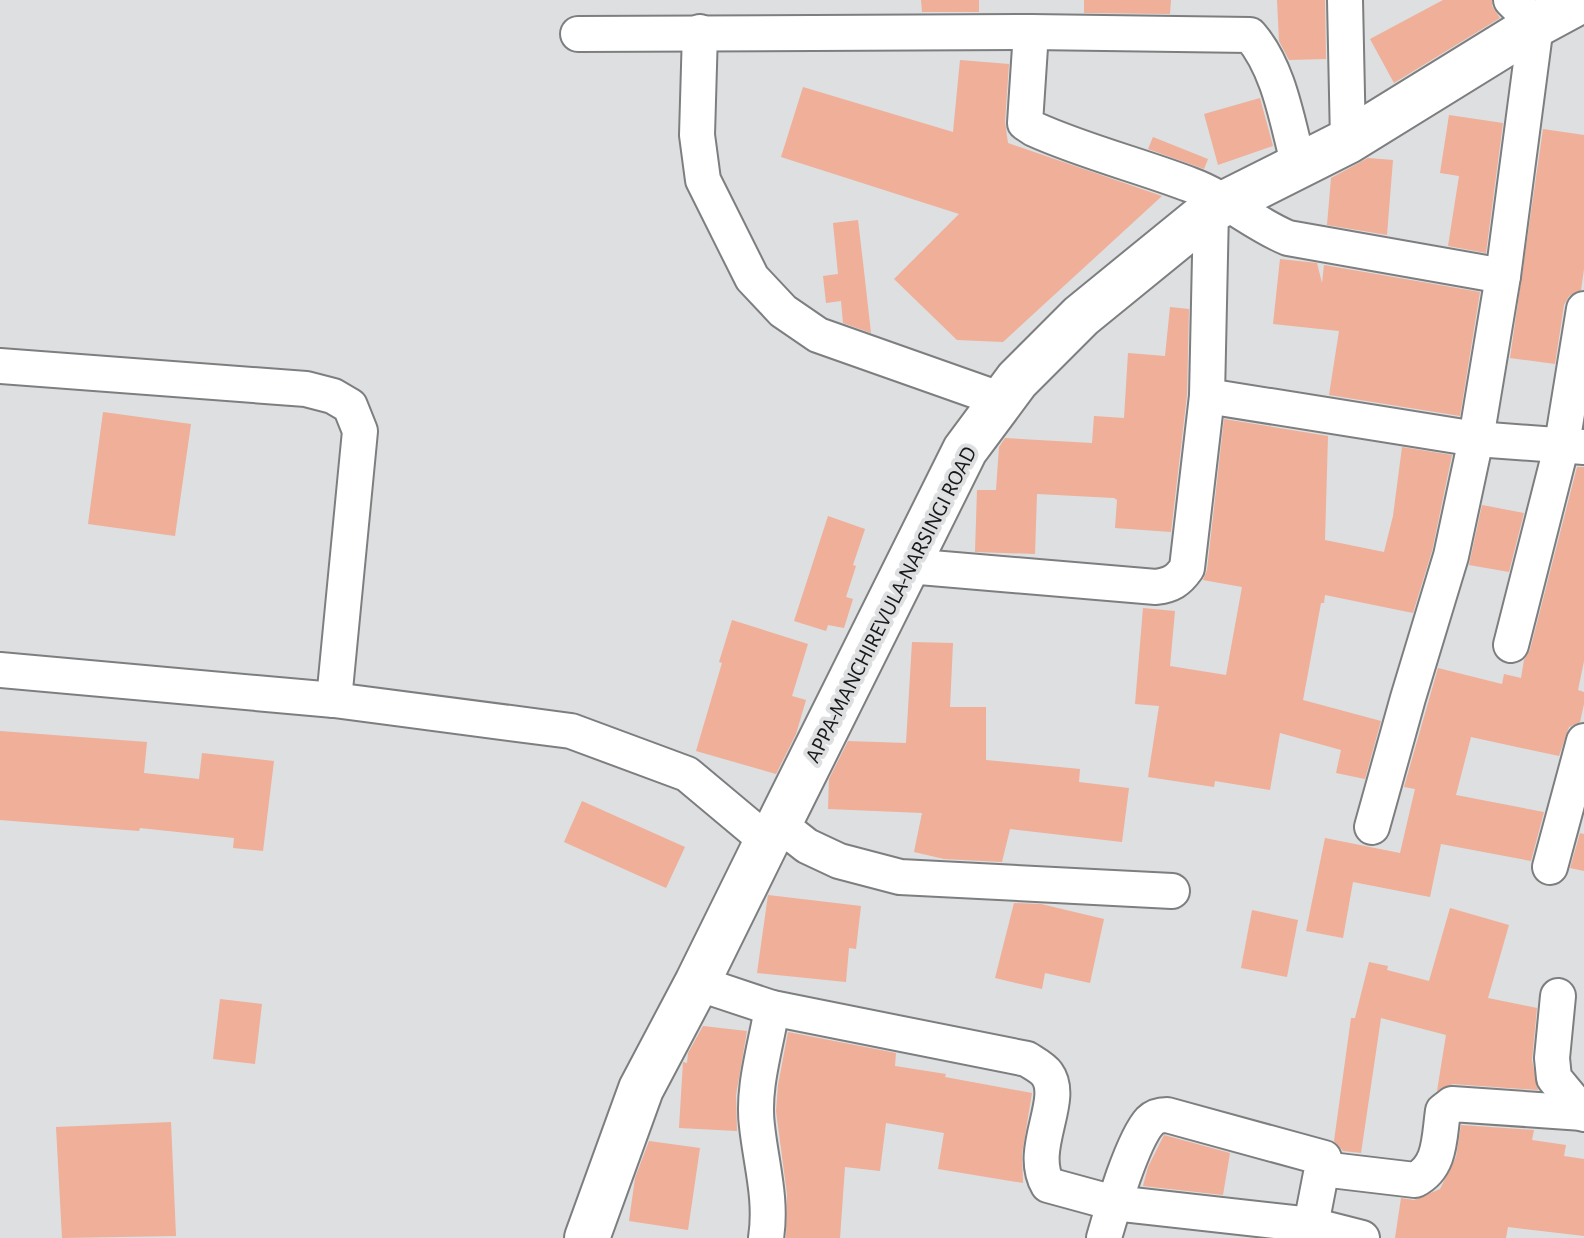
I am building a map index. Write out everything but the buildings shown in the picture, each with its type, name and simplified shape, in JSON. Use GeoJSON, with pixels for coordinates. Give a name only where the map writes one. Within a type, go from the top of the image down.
{"type":"FeatureCollection","features":[{"type":"Feature","properties":{"kind":"street"},"geometry":{"type":"LineString","coordinates":[[1345,0],[1348,141]]}},
{"type":"Feature","properties":{"kind":"street","name":"APPA-MANCHIREVULA-NARSINGI ROAD"},"geometry":{"type":"LineString","coordinates":[[587,1238],[641,1089],[965,450],[1017,380],[1081,316],[1219,207],[1348,141],[1524,13],[1582,0]]}},
{"type":"Feature","properties":{"kind":"street"},"geometry":{"type":"LineString","coordinates":[[1372,827],[1451,556],[1476,439],[1503,276],[1524,13]]}},
{"type":"Feature","properties":{"kind":"street"},"geometry":{"type":"LineString","coordinates":[[700,32],[697,135],[703,180],[752,278],[783,311],[818,335],[1002,400]]}},
{"type":"Feature","properties":{"kind":"street"},"geometry":{"type":"LineString","coordinates":[[1031,32],[1025,123],[1045,134],[1110,159],[1193,185],[1219,207],[1288,238],[1503,276]]}},
{"type":"Feature","properties":{"kind":"street"},"geometry":{"type":"LineString","coordinates":[[578,34],[1031,32],[1250,35],[1264,51],[1274,76],[1299,166]]}},
{"type":"Feature","properties":{"kind":"street"},"geometry":{"type":"LineString","coordinates":[[908,566],[1156,587],[1170,585],[1187,568],[1207,396],[1219,207]]}},
{"type":"Feature","properties":{"kind":"street"},"geometry":{"type":"LineString","coordinates":[[1511,645],[1573,446],[1584,309]]}},
{"type":"Feature","properties":{"kind":"street"},"geometry":{"type":"LineString","coordinates":[[0,366],[306,389],[333,396],[350,406],[360,431],[334,700]]}},
{"type":"Feature","properties":{"kind":"street"},"geometry":{"type":"LineString","coordinates":[[1207,396],[1476,439],[1573,446]]}},
{"type":"Feature","properties":{"kind":"street"},"geometry":{"type":"LineString","coordinates":[[0,670],[334,700],[571,731],[687,774],[773,832],[839,861],[900,877],[1172,891]]}},
{"type":"Feature","properties":{"kind":"street"},"geometry":{"type":"LineString","coordinates":[[1550,867],[1584,741]]}},
{"type":"Feature","properties":{"kind":"street"},"geometry":{"type":"LineString","coordinates":[[697,983],[772,1008],[1027,1059],[1047,1073],[1054,1089],[1041,1152],[1040,1172],[1048,1185],[1114,1203],[1311,1225],[1362,1238]]}},
{"type":"Feature","properties":{"kind":"street"},"geometry":{"type":"LineString","coordinates":[[1558,996],[1552,1058],[1554,1078],[1583,1114]]}},
{"type":"Feature","properties":{"kind":"street"},"geometry":{"type":"LineString","coordinates":[[766,1238],[768,1199],[756,1098],[772,1008]]}},
{"type":"Feature","properties":{"kind":"street"},"geometry":{"type":"LineString","coordinates":[[1322,1169],[1415,1180],[1426,1174],[1435,1162],[1443,1111],[1452,1104],[1583,1114]]}},
{"type":"Feature","properties":{"kind":"street"},"geometry":{"type":"LineString","coordinates":[[1104,1238],[1142,1132],[1152,1119],[1160,1115],[1324,1158],[1311,1225]]}}]}
